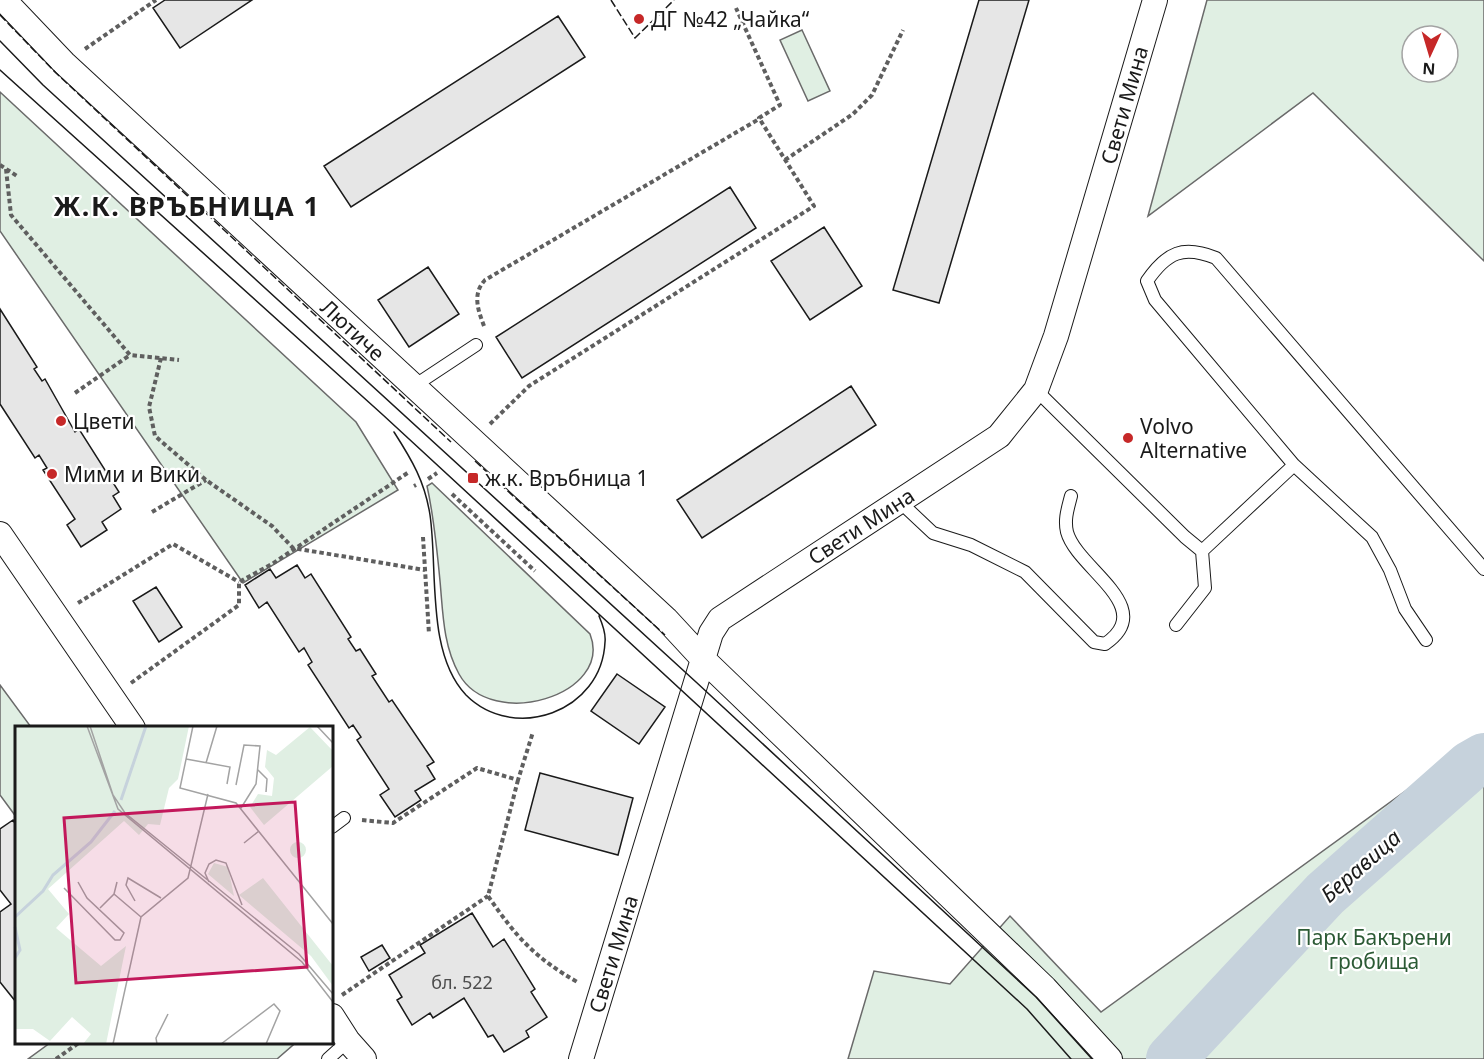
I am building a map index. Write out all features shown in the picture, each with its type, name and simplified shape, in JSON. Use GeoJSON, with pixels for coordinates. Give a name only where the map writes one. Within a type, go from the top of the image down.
{"type":"FeatureCollection","features":[{"type":"Feature","properties":{"kind":"street","name":"Лютиче"},"geometry":{"type":"LineString","coordinates":[[4,0],[64,63],[666,619],[703,659],[1038,980],[1110,1059]]}},
{"type":"Feature","properties":{"kind":"street","name":"Свети Мина"},"geometry":{"type":"LineString","coordinates":[[581,1059],[711,633],[720,619],[999,436],[1036,390],[1056,336],[1155,0]]}},
{"type":"Feature","properties":{"kind":"street"},"geometry":{"type":"LineString","coordinates":[[0,534],[132,726]]}},
{"type":"Feature","properties":{"kind":"street"},"geometry":{"type":"LineString","coordinates":[[336,1006],[348,1041],[364,1059]]}},
{"type":"Feature","properties":{"kind":"lane"},"geometry":{"type":"LineString","coordinates":[[1425,640],[1405,609],[1390,570],[1371,537],[1294,465],[1155,300],[1147,281],[1154,270],[1179,250],[1196,250],[1216,258],[1484,569]]}},
{"type":"Feature","properties":{"kind":"lane"},"geometry":{"type":"LineString","coordinates":[[414,386],[476,345]]}},
{"type":"Feature","properties":{"kind":"lane"},"geometry":{"type":"LineString","coordinates":[[1036,390],[1202,551],[1205,588],[1176,625]]}},
{"type":"Feature","properties":{"kind":"lane"},"geometry":{"type":"LineString","coordinates":[[1202,551],[1294,465]]}},
{"type":"Feature","properties":{"kind":"lane"},"geometry":{"type":"LineString","coordinates":[[899,501],[933,533],[971,545],[1024,572],[1094,642],[1106,644],[1118,635],[1124,622],[1121,601],[1079,552],[1068,534],[1065,520],[1071,496]]}},
{"type":"Feature","properties":{"kind":"lane"},"geometry":{"type":"LineString","coordinates":[[333,826],[344,818]]}},
{"type":"Feature","properties":{"kind":"lane"},"geometry":{"type":"LineString","coordinates":[[328,1059],[348,1041]]}},
{"type":"Feature","properties":{"kind":"path"},"geometry":{"type":"LineString","coordinates":[[64,63],[156,0]]}},
{"type":"Feature","properties":{"kind":"path"},"geometry":{"type":"LineString","coordinates":[[476,345],[483,337],[484,328],[477,297],[478,288],[485,280],[780,105],[736,9]]}},
{"type":"Feature","properties":{"kind":"path"},"geometry":{"type":"LineString","coordinates":[[785,160],[852,114],[872,95],[903,30]]}},
{"type":"Feature","properties":{"kind":"path"},"geometry":{"type":"LineString","coordinates":[[487,428],[529,386],[814,206],[759,118]]}},
{"type":"Feature","properties":{"kind":"path"},"geometry":{"type":"LineString","coordinates":[[0,165],[17,176]]}},
{"type":"Feature","properties":{"kind":"path"},"geometry":{"type":"LineString","coordinates":[[6,169],[11,214],[130,355]]}},
{"type":"Feature","properties":{"kind":"path"},"geometry":{"type":"LineString","coordinates":[[75,393],[130,355],[179,360]]}},
{"type":"Feature","properties":{"kind":"path"},"geometry":{"type":"LineString","coordinates":[[161,358],[149,407],[155,436],[206,480],[272,526],[293,548],[425,570]]}},
{"type":"Feature","properties":{"kind":"path"},"geometry":{"type":"LineString","coordinates":[[239,582],[409,472]]}},
{"type":"Feature","properties":{"kind":"path"},"geometry":{"type":"LineString","coordinates":[[428,479],[437,474]]}},
{"type":"Feature","properties":{"kind":"path"},"geometry":{"type":"LineString","coordinates":[[152,512],[206,480]]}},
{"type":"Feature","properties":{"kind":"path"},"geometry":{"type":"LineString","coordinates":[[452,494],[535,571]]}},
{"type":"Feature","properties":{"kind":"path"},"geometry":{"type":"LineString","coordinates":[[423,537],[429,634]]}},
{"type":"Feature","properties":{"kind":"path"},"geometry":{"type":"LineString","coordinates":[[57,616],[173,544],[239,582]]}},
{"type":"Feature","properties":{"kind":"path"},"geometry":{"type":"LineString","coordinates":[[112,697],[239,605],[239,582]]}},
{"type":"Feature","properties":{"kind":"path"},"geometry":{"type":"LineString","coordinates":[[336,1006],[488,896],[533,732]]}},
{"type":"Feature","properties":{"kind":"path"},"geometry":{"type":"LineString","coordinates":[[344,818],[393,823],[477,768],[518,780]]}},
{"type":"Feature","properties":{"kind":"path"},"geometry":{"type":"LineString","coordinates":[[488,896],[515,936],[548,966],[600,996]]}},
{"type":"Feature","properties":{"kind":"path"},"geometry":{"type":"LineString","coordinates":[[56,1059],[77,1044]]}},
{"type":"Feature","properties":{"kind":"green space"},"geometry":{"type":"Polygon","coordinates":[[[1207,0],[1484,0],[1484,261],[1313,93],[1148,216],[1207,0]]]}},
{"type":"Feature","properties":{"kind":"green space"},"geometry":{"type":"Polygon","coordinates":[[[802,30],[830,91],[808,101],[780,40],[802,30]]]}},
{"type":"Feature","properties":{"kind":"green space"},"geometry":{"type":"Polygon","coordinates":[[[0,92],[356,422],[398,490],[243,583],[0,231],[0,92]]]}},
{"type":"Feature","properties":{"kind":"green space"},"geometry":{"type":"Polygon","coordinates":[[[432,483],[590,634],[593,656],[584,674],[568,689],[546,699],[521,703],[496,701],[475,691],[459,674],[450,652],[445,629],[432,509],[427,486],[432,483]]]}},
{"type":"Feature","properties":{"kind":"green space"},"geometry":{"type":"Polygon","coordinates":[[[0,685],[30,726],[15,726],[14,814],[0,795],[0,685]]]}},
{"type":"Feature","properties":{"kind":"green space","name":"Парк Бакърени гробища"},"geometry":{"type":"Polygon","coordinates":[[[1484,734],[1484,1059],[848,1059],[874,971],[950,984],[1010,916],[1101,1012],[1484,734]]]}},
{"type":"Feature","properties":{"kind":"green space"},"geometry":{"type":"Polygon","coordinates":[[[49,1044],[293,1045],[277,1059],[28,1059],[49,1044]]]}},
{"type":"Feature","properties":{"kind":"building"},"geometry":{"type":"Polygon","coordinates":[[[165,0],[252,0],[180,48],[153,8],[165,0]]]}},
{"type":"Feature","properties":{"kind":"building"},"geometry":{"type":"Polygon","coordinates":[[[979,0],[1029,0],[939,303],[893,290],[979,0]]]}},
{"type":"Feature","properties":{"kind":"building"},"geometry":{"type":"Polygon","coordinates":[[[558,16],[585,57],[351,207],[324,166],[558,16]]]}},
{"type":"Feature","properties":{"kind":"building"},"geometry":{"type":"Polygon","coordinates":[[[730,187],[756,228],[522,378],[496,337],[730,187]]]}},
{"type":"Feature","properties":{"kind":"building"},"geometry":{"type":"Polygon","coordinates":[[[824,227],[862,286],[810,320],[771,261],[824,227]]]}},
{"type":"Feature","properties":{"kind":"building"},"geometry":{"type":"Polygon","coordinates":[[[428,267],[459,314],[409,347],[378,300],[428,267]]]}},
{"type":"Feature","properties":{"kind":"building"},"geometry":{"type":"Polygon","coordinates":[[[0,309],[37,367],[34,369],[42,381],[45,379],[75,432],[79,429],[119,492],[113,496],[121,509],[102,522],[107,530],[81,547],[67,525],[75,519],[43,470],[47,468],[39,455],[35,458],[0,404],[0,309]]]}},
{"type":"Feature","properties":{"kind":"building"},"geometry":{"type":"Polygon","coordinates":[[[851,386],[876,425],[702,538],[677,500],[851,386]]]}},
{"type":"Feature","properties":{"kind":"building"},"geometry":{"type":"Polygon","coordinates":[[[297,565],[305,578],[311,574],[351,637],[348,639],[356,651],[360,649],[376,674],[372,676],[389,702],[392,700],[434,762],[427,766],[435,779],[415,791],[421,800],[395,817],[380,795],[389,789],[357,740],[361,737],[353,725],[349,728],[308,665],[312,662],[304,648],[299,652],[267,602],[259,608],[245,585],[270,569],[276,578],[297,565]]]}},
{"type":"Feature","properties":{"kind":"building"},"geometry":{"type":"Polygon","coordinates":[[[156,587],[182,627],[159,642],[133,601],[156,587]]]}},
{"type":"Feature","properties":{"kind":"building"},"geometry":{"type":"Polygon","coordinates":[[[617,674],[665,707],[639,744],[591,711],[617,674]]]}},
{"type":"Feature","properties":{"kind":"building"},"geometry":{"type":"Polygon","coordinates":[[[540,773],[633,798],[618,855],[525,830],[540,773]]]}},
{"type":"Feature","properties":{"kind":"building"},"geometry":{"type":"Polygon","coordinates":[[[13,820],[15,823],[15,1001],[0,982],[0,912],[11,904],[0,890],[0,829],[13,820]]]}},
{"type":"Feature","properties":{"kind":"building"},"geometry":{"type":"Polygon","coordinates":[[[472,913],[493,947],[504,939],[535,989],[531,992],[547,1017],[526,1031],[529,1037],[504,1052],[493,1035],[488,1037],[464,998],[433,1018],[430,1013],[412,1025],[397,1000],[402,997],[389,975],[425,953],[420,945],[472,913]]]}},
{"type":"Feature","properties":{"kind":"building"},"geometry":{"type":"Polygon","coordinates":[[[382,945],[390,958],[369,971],[361,957],[382,945]]]}},
{"type":"Feature","properties":{"kind":"waterway","name":"Беравица"},"geometry":{"type":"LineString","coordinates":[[1171,1059],[1325,894],[1470,766],[1484,758]]}},
{"type":"Feature","properties":{"kind":"tram line"},"geometry":{"type":"LineString","coordinates":[[0,41],[43,85],[696,682],[1036,997],[1092,1059]]}},
{"type":"Feature","properties":{"kind":"tram line"},"geometry":{"type":"LineString","coordinates":[[0,70],[383,415],[1027,1009],[1071,1059]]}},
{"type":"Feature","properties":{"kind":"tram line"},"geometry":{"type":"LineString","coordinates":[[394,432],[412,462],[425,492],[430,515],[439,634],[453,677],[466,695],[486,709],[508,717],[530,718],[552,713],[572,702],[589,687],[600,666],[605,639],[599,616]]}},
{"type":"Feature","properties":{"kind":"fence"},"geometry":{"type":"LineString","coordinates":[[611,0],[635,38],[674,0]]}},
{"type":"Feature","properties":{"kind":"fence"},"geometry":{"type":"LineString","coordinates":[[0,15],[56,73],[451,442]]}},
{"type":"Feature","properties":{"kind":"fence"},"geometry":{"type":"LineString","coordinates":[[475,461],[665,635]]}},
{"type":"Feature","properties":{"kind":"place","name":"ДГ №42 „Чайка“"},"geometry":{"type":"Point","coordinates":[639,19]}},
{"type":"Feature","properties":{"kind":"place","name":"Цвети"},"geometry":{"type":"Point","coordinates":[61,421]}},
{"type":"Feature","properties":{"kind":"place","name":"Volvo Alternative"},"geometry":{"type":"Point","coordinates":[1128,438]}},
{"type":"Feature","properties":{"kind":"place","name":"Мими и Вики"},"geometry":{"type":"Point","coordinates":[52,474]}},
{"type":"Feature","properties":{"kind":"place","name":"ж.к. Връбница 1"},"geometry":{"type":"Point","coordinates":[473,478]}},
{"type":"Feature","properties":{"kind":"district","name":"Ж.К. ВРЪБНИЦА 1"},"geometry":{"type":"Point","coordinates":[187,205]}}]}
